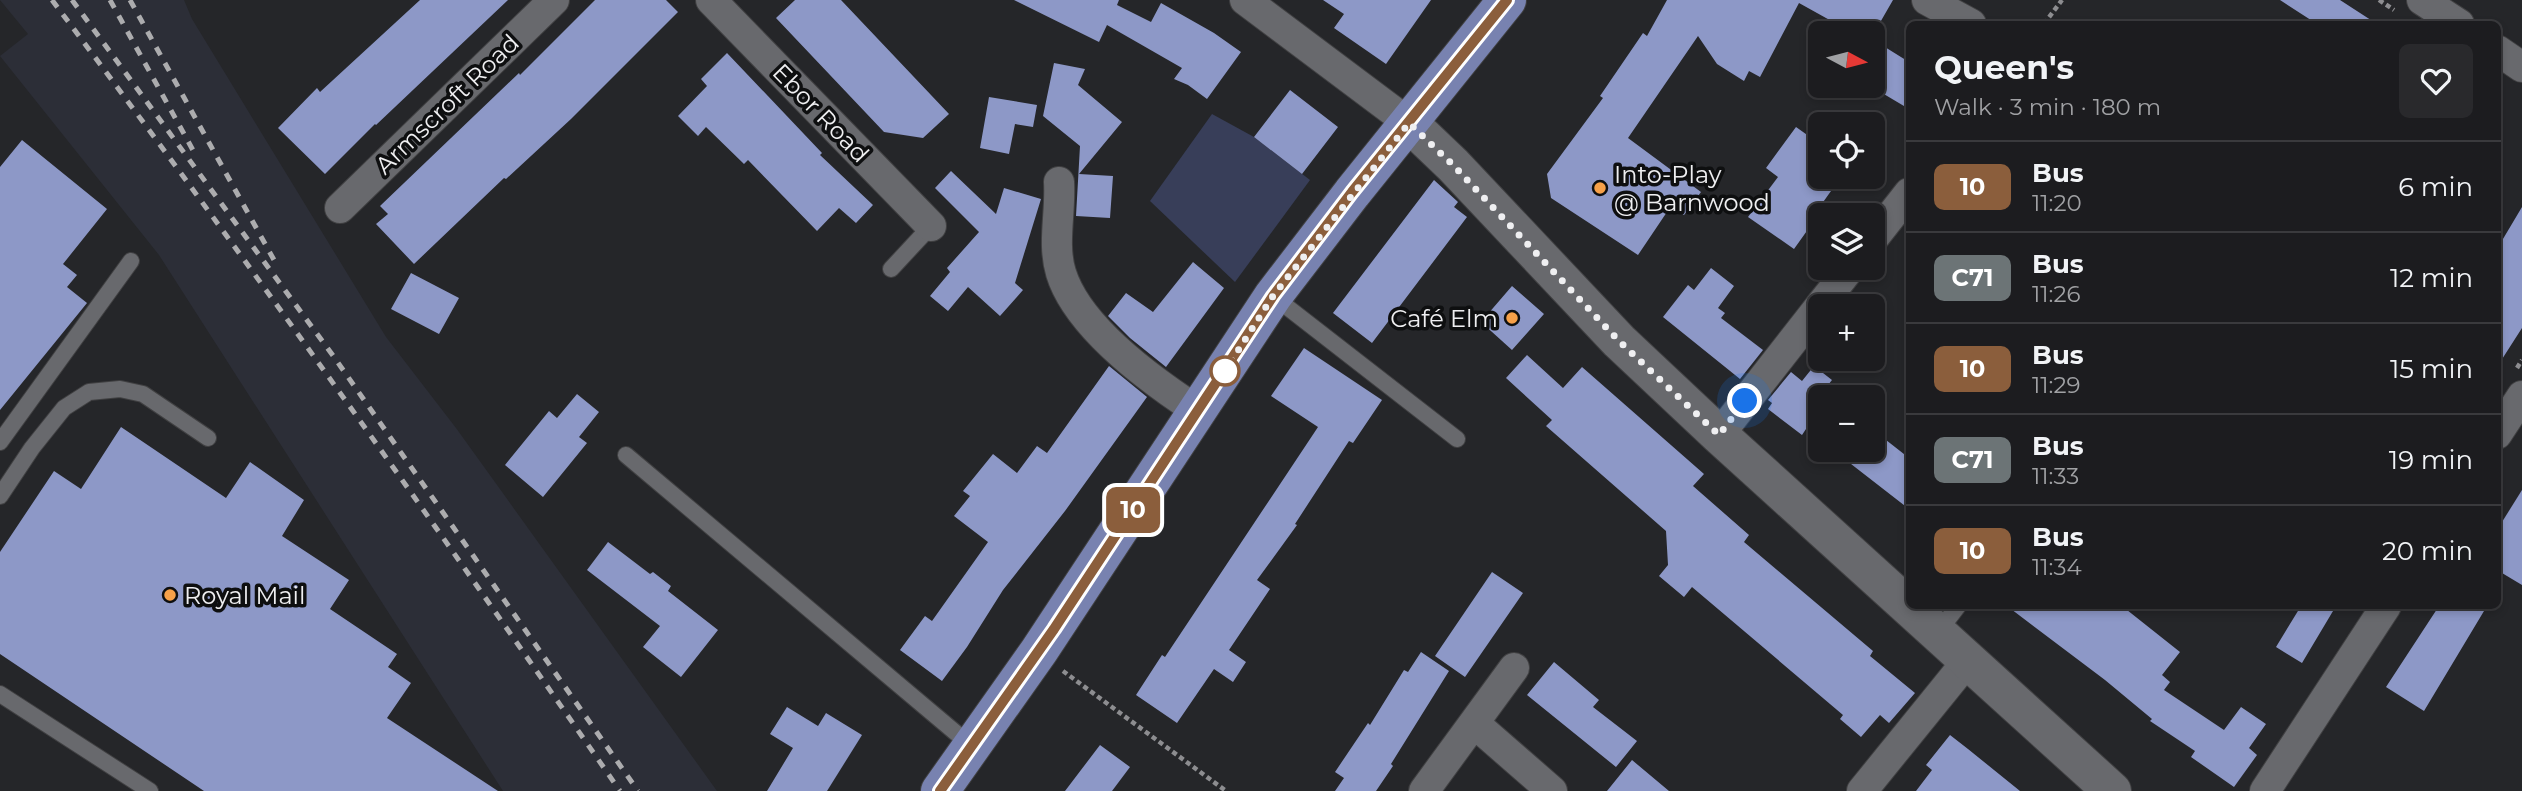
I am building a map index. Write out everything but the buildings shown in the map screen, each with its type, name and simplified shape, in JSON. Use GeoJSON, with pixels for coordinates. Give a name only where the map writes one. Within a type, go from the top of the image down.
{"type":"FeatureCollection","features":[{"type":"Feature","properties":{"kind":"main road"},"geometry":{"type":"LineString","coordinates":[[940,791],[1039,651],[1273,296],[1507,0]]}},
{"type":"Feature","properties":{"kind":"street","name":"Armscroft Road"},"geometry":{"type":"LineString","coordinates":[[340,208],[555,0]]}},
{"type":"Feature","properties":{"kind":"street","name":"Ebor Road"},"geometry":{"type":"LineString","coordinates":[[711,0],[931,226]]}},
{"type":"Feature","properties":{"kind":"street"},"geometry":{"type":"LineString","coordinates":[[1245,0],[1409,123],[1453,165],[1619,341],[1719,435],[1906,585]]}},
{"type":"Feature","properties":{"kind":"street"},"geometry":{"type":"LineString","coordinates":[[1927,0],[1966,21]]}},
{"type":"Feature","properties":{"kind":"street"},"geometry":{"type":"LineString","coordinates":[[2422,0],[2454,21]]}},
{"type":"Feature","properties":{"kind":"street"},"geometry":{"type":"LineString","coordinates":[[2501,53],[2522,67]]}},
{"type":"Feature","properties":{"kind":"street"},"geometry":{"type":"LineString","coordinates":[[1059,183],[1057,230],[1061,272],[1079,307],[1093,327],[1111,344],[1198,411]]}},
{"type":"Feature","properties":{"kind":"street"},"geometry":{"type":"LineString","coordinates":[[1885,223],[1906,197]]}},
{"type":"Feature","properties":{"kind":"street"},"geometry":{"type":"LineString","coordinates":[[1829,294],[1841,280]]}},
{"type":"Feature","properties":{"kind":"street"},"geometry":{"type":"LineString","coordinates":[[1719,435],[1808,321]]}},
{"type":"Feature","properties":{"kind":"street"},"geometry":{"type":"LineString","coordinates":[[2501,428],[2522,396]]}},
{"type":"Feature","properties":{"kind":"street"},"geometry":{"type":"LineString","coordinates":[[2265,791],[2384,609]]}},
{"type":"Feature","properties":{"kind":"street"},"geometry":{"type":"LineString","coordinates":[[1948,619],[1969,659],[2112,791]]}},
{"type":"Feature","properties":{"kind":"street"},"geometry":{"type":"LineString","coordinates":[[1862,791],[1969,659]]}},
{"type":"Feature","properties":{"kind":"street"},"geometry":{"type":"LineString","coordinates":[[1424,791],[1514,668]]}},
{"type":"Feature","properties":{"kind":"street"},"geometry":{"type":"LineString","coordinates":[[1474,723],[1552,791]]}},
{"type":"Feature","properties":{"kind":"lane"},"geometry":{"type":"LineString","coordinates":[[891,270],[931,226]]}},
{"type":"Feature","properties":{"kind":"lane"},"geometry":{"type":"LineString","coordinates":[[0,442],[131,261]]}},
{"type":"Feature","properties":{"kind":"lane"},"geometry":{"type":"LineString","coordinates":[[1273,296],[1457,439]]}},
{"type":"Feature","properties":{"kind":"lane"},"geometry":{"type":"LineString","coordinates":[[0,496],[64,408],[89,392],[120,389],[143,394],[208,438]]}},
{"type":"Feature","properties":{"kind":"lane"},"geometry":{"type":"LineString","coordinates":[[626,455],[973,746]]}},
{"type":"Feature","properties":{"kind":"lane"},"geometry":{"type":"LineString","coordinates":[[0,694],[150,791]]}},
{"type":"Feature","properties":{"kind":"path"},"geometry":{"type":"LineString","coordinates":[[2046,21],[2062,0]]}},
{"type":"Feature","properties":{"kind":"path"},"geometry":{"type":"LineString","coordinates":[[1039,651],[1226,791]]}},
{"type":"Feature","properties":{"kind":"shaded area"},"geometry":{"type":"Polygon","coordinates":[[[0,0],[184,0],[192,19],[386,337],[456,428],[717,791],[503,791],[159,255],[0,56],[28,34],[0,0]]]}},
{"type":"Feature","properties":{"kind":"shaded area"},"geometry":{"type":"Polygon","coordinates":[[[1212,114],[1254,137],[1310,180],[1235,282],[1150,201],[1212,114]]]}},
{"type":"Feature","properties":{"kind":"railway"},"geometry":{"type":"LineString","coordinates":[[52,0],[340,392],[620,791]]}},
{"type":"Feature","properties":{"kind":"railway"},"geometry":{"type":"LineString","coordinates":[[72,0],[334,357],[638,791]]}},
{"type":"Feature","properties":{"kind":"railway"},"geometry":{"type":"LineString","coordinates":[[110,0],[194,152]]}},
{"type":"Feature","properties":{"kind":"railway"},"geometry":{"type":"LineString","coordinates":[[130,0],[274,260]]}},
{"type":"Feature","properties":{"kind":"bus line","name":"10"},"geometry":{"type":"LineString","coordinates":[[940,791],[1054,629],[1273,296],[1352,192],[1507,0]]}},
{"type":"Feature","properties":{"kind":"place","name":"Into-Play @ Barnwood"},"geometry":{"type":"Point","coordinates":[1600,188]}},
{"type":"Feature","properties":{"kind":"place","name":"Café Elm"},"geometry":{"type":"Point","coordinates":[1512,318]}},
{"type":"Feature","properties":{"kind":"place","name":"Royal Mail"},"geometry":{"type":"Point","coordinates":[170,595]}},
{"type":"Feature","properties":{"kind":"route"},"geometry":{"type":"LineString","coordinates":[[1225,371],[1273,296],[1352,192],[1409,123],[1453,165],[1619,341],[1719,435],[1745,401]]}}]}
